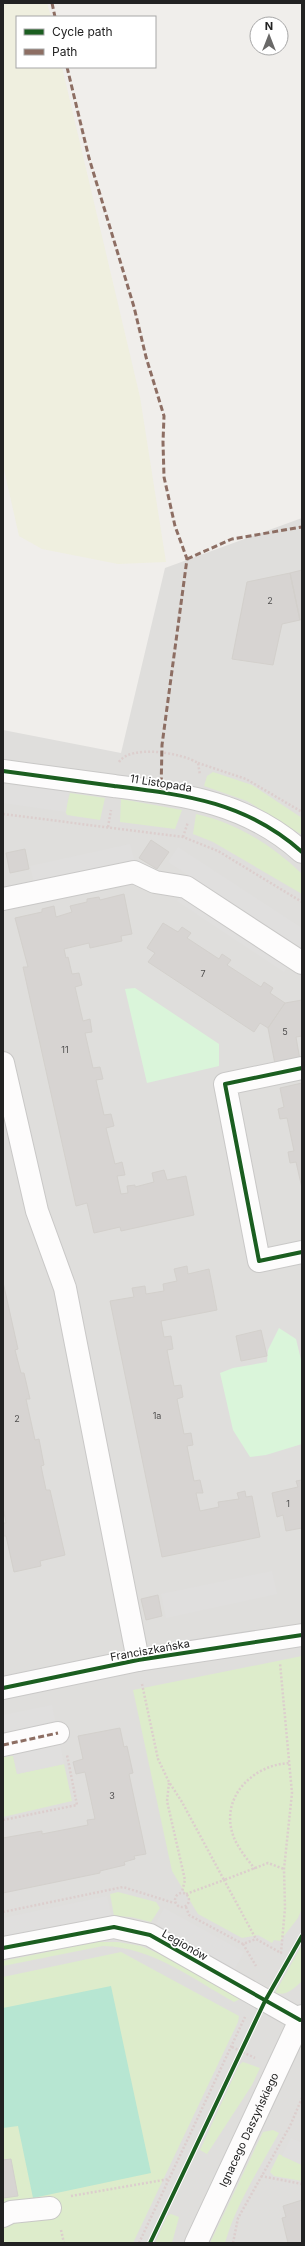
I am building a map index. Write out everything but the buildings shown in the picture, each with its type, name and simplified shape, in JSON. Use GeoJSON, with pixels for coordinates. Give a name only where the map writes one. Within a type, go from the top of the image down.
{"type":"FeatureCollection","features":[{"type":"Feature","properties":{"kind":"street","name":"11 Listopada"},"geometry":{"type":"LineString","coordinates":[[3,771],[161,792],[219,804],[242,812],[268,826],[302,852]]}},
{"type":"Feature","properties":{"kind":"street"},"geometry":{"type":"LineString","coordinates":[[3,899],[134,872],[155,882],[186,887],[302,963]]}},
{"type":"Feature","properties":{"kind":"street"},"geometry":{"type":"LineString","coordinates":[[3,1063],[37,1211],[65,1288],[139,1669]]}},
{"type":"Feature","properties":{"kind":"street"},"geometry":{"type":"LineString","coordinates":[[302,1068],[225,1084],[259,1261],[302,1252]]}},
{"type":"Feature","properties":{"kind":"street","name":"Franciszkańska"},"geometry":{"type":"LineString","coordinates":[[3,1688],[139,1669],[302,1635]]}},
{"type":"Feature","properties":{"kind":"street"},"geometry":{"type":"LineString","coordinates":[[3,1744],[58,1733]]}},
{"type":"Feature","properties":{"kind":"street","name":"Legionów"},"geometry":{"type":"LineString","coordinates":[[3,1948],[114,1927],[150,1934],[301,2018]]}},
{"type":"Feature","properties":{"kind":"street","name":"Ignacego Daszyńskiego"},"geometry":{"type":"LineString","coordinates":[[196,2243],[301,2018]]}},
{"type":"Feature","properties":{"kind":"street"},"geometry":{"type":"LineString","coordinates":[[3,2216],[11,2212],[50,2208]]}},
{"type":"Feature","properties":{"kind":"path"},"geometry":{"type":"LineString","coordinates":[[198,763],[246,779],[302,812]]}},
{"type":"Feature","properties":{"kind":"path"},"geometry":{"type":"LineString","coordinates":[[3,814],[183,837],[218,851],[302,902]]}},
{"type":"Feature","properties":{"kind":"path"},"geometry":{"type":"LineString","coordinates":[[139,1669],[158,1759],[169,1782],[182,1802],[256,1939],[281,1953],[285,1908],[284,1869],[292,1793],[279,1658]]}},
{"type":"Feature","properties":{"kind":"path"},"geometry":{"type":"LineString","coordinates":[[3,1820],[77,1804],[66,1753]]}},
{"type":"Feature","properties":{"kind":"path"},"geometry":{"type":"LineString","coordinates":[[255,1869],[233,1835],[231,1816],[233,1803],[239,1787],[254,1774],[267,1768],[289,1763]]}},
{"type":"Feature","properties":{"kind":"path"},"geometry":{"type":"LineString","coordinates":[[169,1782],[167,1801],[185,1880],[182,1892],[177,1894],[174,1903]]}},
{"type":"Feature","properties":{"kind":"path"},"geometry":{"type":"LineString","coordinates":[[186,1894],[268,1863],[284,1869]]}},
{"type":"Feature","properties":{"kind":"path"},"geometry":{"type":"LineString","coordinates":[[3,1912],[123,1887],[174,1903],[177,1907],[186,1907]]}},
{"type":"Feature","properties":{"kind":"path"},"geometry":{"type":"LineString","coordinates":[[182,1892],[186,1894],[189,1903],[186,1907],[189,1915],[243,1944],[258,1970]]}},
{"type":"Feature","properties":{"kind":"path"},"geometry":{"type":"LineString","coordinates":[[243,1944],[256,1939]]}},
{"type":"Feature","properties":{"kind":"path"},"geometry":{"type":"LineString","coordinates":[[139,2243],[247,2014]]}},
{"type":"Feature","properties":{"kind":"path"},"geometry":{"type":"LineString","coordinates":[[237,2058],[244,2044]]}},
{"type":"Feature","properties":{"kind":"path"},"geometry":{"type":"LineString","coordinates":[[233,2243],[238,2218],[290,2126],[302,2098]]}},
{"type":"Feature","properties":{"kind":"path"},"geometry":{"type":"LineString","coordinates":[[261,2176],[302,2184]]}},
{"type":"Feature","properties":{"kind":"path"},"geometry":{"type":"LineString","coordinates":[[50,2208],[67,2196],[169,2179]]}},
{"type":"Feature","properties":{"kind":"shaded area"},"geometry":{"type":"Polygon","coordinates":[[[302,518],[302,2243],[3,2243],[3,730],[121,753],[165,568],[302,518]]]}},
{"type":"Feature","properties":{"kind":"shaded area"},"geometry":{"type":"Polygon","coordinates":[[[3,784],[69,792],[66,812],[3,803],[3,784]]]}},
{"type":"Feature","properties":{"kind":"shaded area"},"geometry":{"type":"Polygon","coordinates":[[[130,844],[135,863],[34,884],[30,866],[130,844]]]}},
{"type":"Feature","properties":{"kind":"shaded area"},"geometry":{"type":"Polygon","coordinates":[[[178,847],[302,928],[302,949],[168,862],[178,847]]]}},
{"type":"Feature","properties":{"kind":"shaded area"},"geometry":{"type":"Polygon","coordinates":[[[182,894],[288,965],[284,972],[177,901],[182,894]]]}},
{"type":"Feature","properties":{"kind":"shaded area"},"geometry":{"type":"Polygon","coordinates":[[[272,1571],[277,1594],[166,1618],[161,1594],[272,1571]]]}},
{"type":"Feature","properties":{"kind":"shaded area"},"geometry":{"type":"Polygon","coordinates":[[[52,1705],[64,1764],[17,1774],[9,1734],[3,1734],[3,1715],[52,1705]]]}},
{"type":"Feature","properties":{"kind":"shaded area"},"geometry":{"type":"Polygon","coordinates":[[[107,1896],[114,1927],[3,1948],[3,1918],[107,1896]]]}},
{"type":"Feature","properties":{"kind":"shaded area"},"geometry":{"type":"Polygon","coordinates":[[[164,1908],[244,1952],[229,1980],[150,1935],[164,1908]]]}},
{"type":"Feature","properties":{"kind":"shaded area"},"geometry":{"type":"Polygon","coordinates":[[[291,2138],[302,2143],[302,2165],[282,2156],[291,2138]]]}},
{"type":"Feature","properties":{"kind":"green space"},"geometry":{"type":"Polygon","coordinates":[[[3,3],[47,3],[51,16],[16,16],[16,68],[62,68],[140,397],[166,562],[118,564],[42,549],[19,536],[3,465],[3,3]]]}},
{"type":"Feature","properties":{"kind":"green space"},"geometry":{"type":"Polygon","coordinates":[[[213,772],[252,785],[302,818],[302,835],[247,801],[204,786],[207,776],[213,772]]]}},
{"type":"Feature","properties":{"kind":"green space"},"geometry":{"type":"Polygon","coordinates":[[[70,793],[105,798],[100,820],[67,815],[65,811],[70,793]]]}},
{"type":"Feature","properties":{"kind":"green space"},"geometry":{"type":"Polygon","coordinates":[[[121,799],[182,810],[175,829],[120,822],[121,799]]]}},
{"type":"Feature","properties":{"kind":"green space"},"geometry":{"type":"Polygon","coordinates":[[[196,814],[240,829],[253,836],[291,863],[302,874],[302,894],[213,842],[193,834],[196,814]]]}},
{"type":"Feature","properties":{"kind":"green space"},"geometry":{"type":"Polygon","coordinates":[[[135,988],[219,1044],[219,1066],[147,1083],[125,989],[135,988]]]}},
{"type":"Feature","properties":{"kind":"green space"},"geometry":{"type":"Polygon","coordinates":[[[279,1328],[296,1339],[302,1364],[302,1444],[266,1455],[250,1457],[233,1430],[220,1373],[233,1368],[267,1362],[268,1350],[279,1328]]]}},
{"type":"Feature","properties":{"kind":"green space"},"geometry":{"type":"Polygon","coordinates":[[[302,1656],[302,1908],[298,1918],[280,1941],[274,1940],[272,1943],[258,1935],[242,1938],[198,1914],[172,1871],[133,1690],[302,1656]]]}},
{"type":"Feature","properties":{"kind":"green space"},"geometry":{"type":"Polygon","coordinates":[[[13,1756],[17,1774],[64,1764],[72,1801],[3,1817],[3,1757],[13,1756]]]}},
{"type":"Feature","properties":{"kind":"green space"},"geometry":{"type":"Polygon","coordinates":[[[118,1892],[156,1902],[160,1908],[151,1922],[131,1917],[114,1916],[110,1894],[118,1892]]]}},
{"type":"Feature","properties":{"kind":"green space"},"geometry":{"type":"Polygon","coordinates":[[[96,1942],[118,1942],[141,1946],[160,1954],[240,1999],[234,2002],[172,1966],[138,1952],[121,1948],[103,1946],[3,1966],[3,1961],[96,1942]]]}},
{"type":"Feature","properties":{"kind":"green space"},"geometry":{"type":"Polygon","coordinates":[[[302,1945],[301,1982],[286,1993],[275,1993],[302,1945]]]}},
{"type":"Feature","properties":{"kind":"green space"},"geometry":{"type":"Polygon","coordinates":[[[121,1952],[239,2016],[238,2022],[133,2243],[3,2243],[3,1977],[121,1952]]]}},
{"type":"Feature","properties":{"kind":"green space"},"geometry":{"type":"Polygon","coordinates":[[[111,1986],[151,2173],[33,2198],[18,2126],[3,2128],[3,2008],[111,1986]]]}},
{"type":"Feature","properties":{"kind":"green space"},"geometry":{"type":"Polygon","coordinates":[[[243,2062],[260,2068],[252,2085],[207,2154],[200,2150],[239,2065],[243,2062]]]}},
{"type":"Feature","properties":{"kind":"green space"},"geometry":{"type":"Polygon","coordinates":[[[273,2130],[279,2133],[235,2214],[225,2243],[210,2243],[263,2132],[273,2130]]]}},
{"type":"Feature","properties":{"kind":"green space"},"geometry":{"type":"Polygon","coordinates":[[[279,2154],[302,2165],[302,2181],[274,2176],[270,2172],[279,2154]]]}},
{"type":"Feature","properties":{"kind":"green space"},"geometry":{"type":"Polygon","coordinates":[[[171,2214],[179,2217],[172,2243],[155,2243],[167,2216],[171,2214]]]}},
{"type":"Feature","properties":{"kind":"marked path"},"geometry":{"type":"LineString","coordinates":[[52,3],[55,16]]}},
{"type":"Feature","properties":{"kind":"marked path"},"geometry":{"type":"LineString","coordinates":[[67,68],[89,158],[134,307],[146,357],[164,416],[164,477],[175,526],[187,559],[162,745],[161,792]]}},
{"type":"Feature","properties":{"kind":"marked path"},"geometry":{"type":"LineString","coordinates":[[187,559],[232,539],[302,527]]}},
{"type":"Feature","properties":{"kind":"marked path"},"geometry":{"type":"LineString","coordinates":[[3,1745],[58,1733]]}},
{"type":"Feature","properties":{"kind":"cycle path"},"geometry":{"type":"LineString","coordinates":[[3,771],[166,793],[214,804],[259,822],[281,835],[302,852]]}},
{"type":"Feature","properties":{"kind":"cycle path"},"geometry":{"type":"LineString","coordinates":[[302,1068],[225,1084],[259,1261],[302,1252]]}},
{"type":"Feature","properties":{"kind":"cycle path"},"geometry":{"type":"LineString","coordinates":[[3,1688],[138,1660],[302,1635]]}},
{"type":"Feature","properties":{"kind":"cycle path"},"geometry":{"type":"LineString","coordinates":[[3,1948],[114,1927],[150,1935],[300,2020]]}},
{"type":"Feature","properties":{"kind":"cycle path"},"geometry":{"type":"LineString","coordinates":[[150,2243],[265,2001],[302,1936]]}}]}
